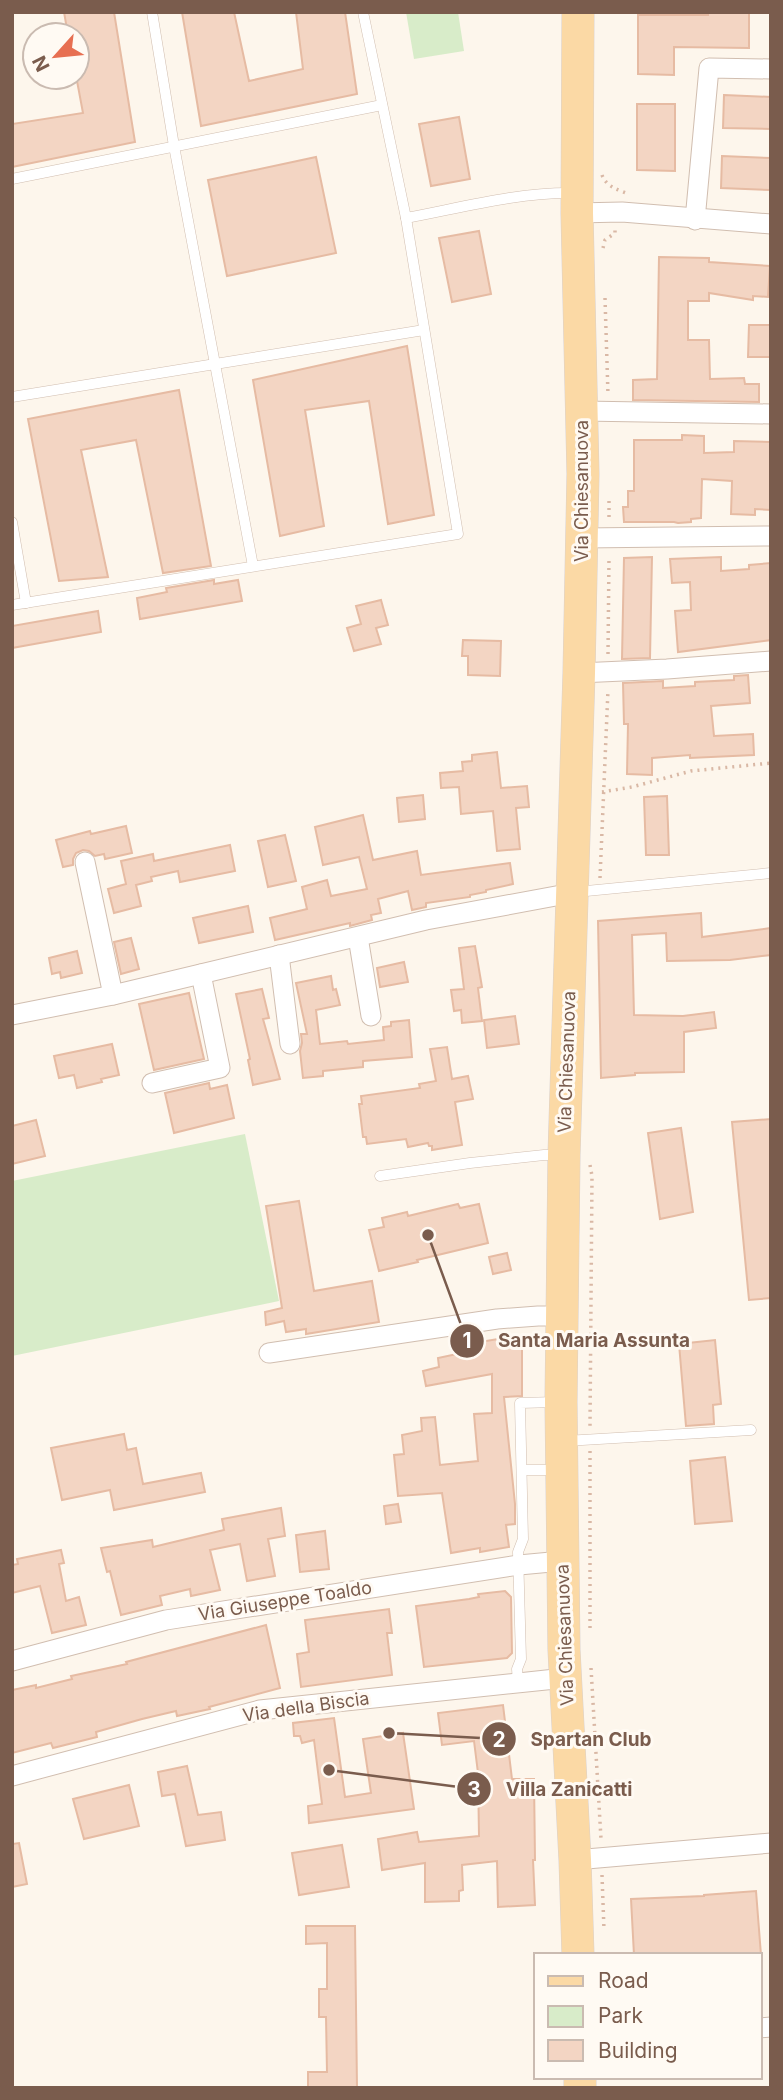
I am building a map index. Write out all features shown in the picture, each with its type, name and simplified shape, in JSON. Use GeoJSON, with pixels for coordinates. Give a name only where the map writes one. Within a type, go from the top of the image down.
{"type":"FeatureCollection","features":[{"type":"Feature","properties":{"kind":"main road","name":"Via Chiesanuova"},"geometry":{"type":"LineString","coordinates":[[578,12],[577,203],[595,405],[596,545],[579,673],[589,791],[576,1156],[563,1316],[576,1405],[562,1561],[578,1670],[575,1860],[591,1948]]}},
{"type":"Feature","properties":{"kind":"street"},"geometry":{"type":"LineString","coordinates":[[695,220],[709,68],[771,69]]}},
{"type":"Feature","properties":{"kind":"street"},"geometry":{"type":"LineString","coordinates":[[577,203],[622,212],[771,225]]}},
{"type":"Feature","properties":{"kind":"street"},"geometry":{"type":"LineString","coordinates":[[595,405],[771,414]]}},
{"type":"Feature","properties":{"kind":"street"},"geometry":{"type":"LineString","coordinates":[[596,545],[771,536]]}},
{"type":"Feature","properties":{"kind":"street"},"geometry":{"type":"LineString","coordinates":[[579,673],[771,661]]}},
{"type":"Feature","properties":{"kind":"street"},"geometry":{"type":"LineString","coordinates":[[85,862],[113,995]]}},
{"type":"Feature","properties":{"kind":"street"},"geometry":{"type":"LineString","coordinates":[[12,1015],[113,995],[426,920],[586,886]]}},
{"type":"Feature","properties":{"kind":"street"},"geometry":{"type":"LineString","coordinates":[[358,936],[371,1016]]}},
{"type":"Feature","properties":{"kind":"street"},"geometry":{"type":"LineString","coordinates":[[279,956],[290,1044]]}},
{"type":"Feature","properties":{"kind":"street"},"geometry":{"type":"LineString","coordinates":[[152,1083],[220,1068],[201,974]]}},
{"type":"Feature","properties":{"kind":"street"},"geometry":{"type":"LineString","coordinates":[[270,1353],[497,1319],[563,1316]]}},
{"type":"Feature","properties":{"kind":"street","name":"Via Giuseppe Toaldo"},"geometry":{"type":"LineString","coordinates":[[12,1661],[166,1620],[519,1565],[562,1561]]}},
{"type":"Feature","properties":{"kind":"street","name":"Via della Biscia"},"geometry":{"type":"LineString","coordinates":[[12,1776],[260,1710],[518,1683],[578,1670]]}},
{"type":"Feature","properties":{"kind":"street"},"geometry":{"type":"LineString","coordinates":[[575,1860],[771,1843]]}},
{"type":"Feature","properties":{"kind":"lane"},"geometry":{"type":"LineString","coordinates":[[152,12],[174,146],[253,566]]}},
{"type":"Feature","properties":{"kind":"lane"},"geometry":{"type":"LineString","coordinates":[[12,605],[458,534],[406,218],[363,12]]}},
{"type":"Feature","properties":{"kind":"lane"},"geometry":{"type":"LineString","coordinates":[[12,179],[382,105]]}},
{"type":"Feature","properties":{"kind":"lane"},"geometry":{"type":"LineString","coordinates":[[406,218],[549,192],[577,203]]}},
{"type":"Feature","properties":{"kind":"lane"},"geometry":{"type":"LineString","coordinates":[[12,397],[424,330]]}},
{"type":"Feature","properties":{"kind":"lane"},"geometry":{"type":"LineString","coordinates":[[12,522],[26,603]]}},
{"type":"Feature","properties":{"kind":"lane"},"geometry":{"type":"LineString","coordinates":[[586,886],[771,873]]}},
{"type":"Feature","properties":{"kind":"lane"},"geometry":{"type":"LineString","coordinates":[[380,1176],[544,1155],[576,1156]]}},
{"type":"Feature","properties":{"kind":"lane"},"geometry":{"type":"LineString","coordinates":[[518,1683],[517,1669],[521,1659],[518,1552],[523,1539],[520,1402],[576,1405]]}},
{"type":"Feature","properties":{"kind":"lane"},"geometry":{"type":"LineString","coordinates":[[522,1470],[571,1459],[751,1430]]}},
{"type":"Feature","properties":{"kind":"path"},"geometry":{"type":"LineString","coordinates":[[603,256],[605,240],[615,233]]}},
{"type":"Feature","properties":{"kind":"path"},"geometry":{"type":"LineString","coordinates":[[595,405],[605,296]]}},
{"type":"Feature","properties":{"kind":"path"},"geometry":{"type":"LineString","coordinates":[[596,545],[609,661]]}},
{"type":"Feature","properties":{"kind":"path"},"geometry":{"type":"LineString","coordinates":[[586,886],[589,791],[608,684]]}},
{"type":"Feature","properties":{"kind":"path"},"geometry":{"type":"LineString","coordinates":[[589,791],[632,787],[691,771],[771,763]]}},
{"type":"Feature","properties":{"kind":"path"},"geometry":{"type":"LineString","coordinates":[[576,1156],[592,1176],[576,1405]]}},
{"type":"Feature","properties":{"kind":"path"},"geometry":{"type":"LineString","coordinates":[[571,1459],[590,1636]]}},
{"type":"Feature","properties":{"kind":"path"},"geometry":{"type":"LineString","coordinates":[[578,1670],[601,1836]]}},
{"type":"Feature","properties":{"kind":"path"},"geometry":{"type":"LineString","coordinates":[[591,1948],[602,1876]]}},
{"type":"Feature","properties":{"kind":"green space"},"geometry":{"type":"Polygon","coordinates":[[[406,12],[458,12],[464,51],[414,59],[406,12]]]}},
{"type":"Feature","properties":{"kind":"green space"},"geometry":{"type":"Polygon","coordinates":[[[245,1134],[279,1301],[12,1356],[12,1181],[245,1134]]]}},
{"type":"Feature","properties":{"kind":"building"},"geometry":{"type":"Polygon","coordinates":[[[64,12],[114,12],[135,142],[12,167],[12,124],[83,113],[79,91],[91,91],[91,21],[66,21],[64,12]]]}},
{"type":"Feature","properties":{"kind":"building"},"geometry":{"type":"Polygon","coordinates":[[[182,12],[234,12],[249,81],[303,69],[296,12],[345,12],[357,94],[201,126],[182,12]]]}},
{"type":"Feature","properties":{"kind":"building"},"geometry":{"type":"Polygon","coordinates":[[[708,12],[749,12],[749,48],[674,47],[674,75],[638,74],[638,15],[708,15],[708,12]]]}},
{"type":"Feature","properties":{"kind":"building"},"geometry":{"type":"Polygon","coordinates":[[[724,95],[771,97],[771,129],[723,128],[724,95]]]}},
{"type":"Feature","properties":{"kind":"building"},"geometry":{"type":"Polygon","coordinates":[[[637,104],[675,104],[675,171],[637,170],[637,104]]]}},
{"type":"Feature","properties":{"kind":"building"},"geometry":{"type":"Polygon","coordinates":[[[459,117],[470,179],[431,186],[419,124],[459,117]]]}},
{"type":"Feature","properties":{"kind":"building"},"geometry":{"type":"Polygon","coordinates":[[[722,156],[771,158],[771,190],[721,188],[722,156]]]}},
{"type":"Feature","properties":{"kind":"building"},"geometry":{"type":"Polygon","coordinates":[[[316,157],[336,253],[227,276],[208,180],[316,157]]]}},
{"type":"Feature","properties":{"kind":"building"},"geometry":{"type":"Polygon","coordinates":[[[479,231],[491,294],[452,302],[439,238],[479,231]]]}},
{"type":"Feature","properties":{"kind":"building"},"geometry":{"type":"Polygon","coordinates":[[[659,257],[709,258],[709,262],[770,266],[768,297],[753,296],[753,300],[709,293],[709,301],[688,301],[688,340],[709,340],[710,379],[744,378],[745,384],[759,384],[759,402],[633,400],[633,380],[657,379],[659,257]]]}},
{"type":"Feature","properties":{"kind":"building"},"geometry":{"type":"Polygon","coordinates":[[[749,325],[771,325],[771,357],[748,357],[749,325]]]}},
{"type":"Feature","properties":{"kind":"building"},"geometry":{"type":"Polygon","coordinates":[[[407,346],[434,515],[388,524],[369,401],[305,410],[324,526],[280,536],[253,380],[407,346]]]}},
{"type":"Feature","properties":{"kind":"building"},"geometry":{"type":"Polygon","coordinates":[[[179,390],[211,566],[163,573],[136,440],[81,450],[108,577],[59,581],[28,419],[179,390]]]}},
{"type":"Feature","properties":{"kind":"building"},"geometry":{"type":"Polygon","coordinates":[[[682,435],[704,436],[704,453],[734,452],[734,441],[771,442],[771,510],[755,509],[755,515],[731,514],[732,481],[702,479],[701,518],[678,523],[624,522],[623,507],[628,507],[628,491],[634,491],[634,440],[682,440],[682,435]]]}},
{"type":"Feature","properties":{"kind":"building"},"geometry":{"type":"Polygon","coordinates":[[[652,557],[650,658],[622,659],[624,558],[652,557]]]}},
{"type":"Feature","properties":{"kind":"building"},"geometry":{"type":"Polygon","coordinates":[[[721,557],[721,571],[749,569],[749,565],[771,563],[771,640],[678,652],[675,611],[691,610],[690,582],[672,583],[670,559],[721,557]]]}},
{"type":"Feature","properties":{"kind":"building"},"geometry":{"type":"Polygon","coordinates":[[[214,580],[214,584],[238,580],[242,601],[140,619],[137,598],[167,592],[166,588],[214,580]]]}},
{"type":"Feature","properties":{"kind":"building"},"geometry":{"type":"Polygon","coordinates":[[[381,600],[388,625],[376,628],[381,644],[354,651],[347,628],[361,624],[356,606],[381,600]]]}},
{"type":"Feature","properties":{"kind":"building"},"geometry":{"type":"Polygon","coordinates":[[[98,611],[101,632],[12,648],[12,626],[98,611]]]}},
{"type":"Feature","properties":{"kind":"building"},"geometry":{"type":"Polygon","coordinates":[[[463,640],[501,641],[500,676],[468,675],[468,656],[462,656],[463,640]]]}},
{"type":"Feature","properties":{"kind":"building"},"geometry":{"type":"Polygon","coordinates":[[[748,675],[750,703],[711,706],[714,736],[753,734],[754,755],[652,758],[652,775],[627,774],[628,724],[624,724],[623,683],[663,681],[663,688],[695,686],[695,682],[734,680],[734,676],[748,675]]]}},
{"type":"Feature","properties":{"kind":"building"},"geometry":{"type":"Polygon","coordinates":[[[497,752],[501,788],[527,786],[529,807],[516,808],[520,849],[497,851],[493,811],[461,814],[459,787],[441,788],[440,773],[463,771],[462,762],[472,761],[472,755],[497,752]]]}},
{"type":"Feature","properties":{"kind":"building"},"geometry":{"type":"Polygon","coordinates":[[[423,795],[425,819],[399,822],[397,798],[423,795]]]}},
{"type":"Feature","properties":{"kind":"building"},"geometry":{"type":"Polygon","coordinates":[[[667,796],[669,855],[646,855],[644,797],[667,796]]]}},
{"type":"Feature","properties":{"kind":"building"},"geometry":{"type":"Polygon","coordinates":[[[363,815],[373,860],[417,851],[421,875],[510,863],[513,884],[470,897],[426,903],[426,907],[412,910],[408,891],[378,899],[381,913],[371,915],[372,920],[275,940],[270,918],[307,909],[302,887],[327,880],[331,896],[367,889],[359,857],[323,865],[315,827],[363,815]]]}},
{"type":"Feature","properties":{"kind":"building"},"geometry":{"type":"Polygon","coordinates":[[[126,826],[132,853],[105,859],[104,854],[95,856],[83,850],[76,853],[73,865],[63,867],[56,840],[90,831],[91,834],[126,826]]]}},
{"type":"Feature","properties":{"kind":"building"},"geometry":{"type":"Polygon","coordinates":[[[285,835],[296,881],[268,887],[258,841],[285,835]]]}},
{"type":"Feature","properties":{"kind":"building"},"geometry":{"type":"Polygon","coordinates":[[[230,845],[235,871],[180,882],[178,871],[151,877],[152,881],[136,885],[141,906],[114,913],[108,889],[126,884],[121,861],[153,854],[154,861],[230,845]]]}},
{"type":"Feature","properties":{"kind":"building"},"geometry":{"type":"Polygon","coordinates":[[[248,906],[253,932],[199,943],[193,918],[248,906]]]}},
{"type":"Feature","properties":{"kind":"building"},"geometry":{"type":"Polygon","coordinates":[[[701,913],[702,937],[771,928],[771,955],[730,960],[667,961],[666,933],[632,935],[634,1015],[683,1016],[714,1012],[716,1028],[684,1032],[684,1072],[635,1073],[601,1078],[598,921],[701,913]]]}},
{"type":"Feature","properties":{"kind":"building"},"geometry":{"type":"Polygon","coordinates":[[[131,938],[139,969],[121,974],[114,942],[131,938]]]}},
{"type":"Feature","properties":{"kind":"building"},"geometry":{"type":"Polygon","coordinates":[[[475,946],[482,987],[478,988],[482,1021],[462,1023],[461,1010],[454,1011],[451,990],[464,989],[459,948],[475,946]]]}},
{"type":"Feature","properties":{"kind":"building"},"geometry":{"type":"Polygon","coordinates":[[[77,951],[82,973],[61,978],[60,972],[52,974],[49,958],[77,951]]]}},
{"type":"Feature","properties":{"kind":"building"},"geometry":{"type":"Polygon","coordinates":[[[404,962],[408,982],[380,987],[377,968],[404,962]]]}},
{"type":"Feature","properties":{"kind":"building"},"geometry":{"type":"Polygon","coordinates":[[[331,976],[333,990],[336,989],[340,1005],[316,1010],[320,1044],[384,1040],[383,1027],[391,1026],[391,1022],[409,1020],[412,1057],[363,1061],[363,1067],[323,1071],[323,1076],[303,1078],[301,1034],[307,1034],[296,983],[331,976]]]}},
{"type":"Feature","properties":{"kind":"building"},"geometry":{"type":"Polygon","coordinates":[[[262,989],[269,1018],[263,1019],[280,1079],[253,1085],[236,994],[262,989]]]}},
{"type":"Feature","properties":{"kind":"building"},"geometry":{"type":"Polygon","coordinates":[[[189,993],[204,1059],[154,1070],[139,1004],[189,993]]]}},
{"type":"Feature","properties":{"kind":"building"},"geometry":{"type":"Polygon","coordinates":[[[515,1016],[519,1044],[487,1048],[484,1020],[515,1016]]]}},
{"type":"Feature","properties":{"kind":"building"},"geometry":{"type":"Polygon","coordinates":[[[112,1044],[119,1075],[77,1088],[74,1075],[59,1078],[54,1056],[112,1044]]]}},
{"type":"Feature","properties":{"kind":"building"},"geometry":{"type":"Polygon","coordinates":[[[447,1047],[452,1079],[468,1076],[473,1099],[455,1102],[462,1145],[432,1150],[428,1143],[408,1147],[406,1139],[367,1144],[366,1137],[363,1137],[359,1104],[362,1104],[361,1096],[420,1088],[419,1084],[436,1081],[430,1049],[447,1047]]]}},
{"type":"Feature","properties":{"kind":"building"},"geometry":{"type":"Polygon","coordinates":[[[209,1083],[210,1089],[227,1085],[234,1118],[174,1133],[165,1093],[209,1083]]]}},
{"type":"Feature","properties":{"kind":"building"},"geometry":{"type":"Polygon","coordinates":[[[771,1119],[771,1298],[749,1300],[732,1122],[771,1119]]]}},
{"type":"Feature","properties":{"kind":"building"},"geometry":{"type":"Polygon","coordinates":[[[36,1120],[45,1156],[12,1164],[12,1126],[36,1120]]]}},
{"type":"Feature","properties":{"kind":"building"},"geometry":{"type":"Polygon","coordinates":[[[681,1128],[693,1212],[660,1219],[648,1133],[681,1128]]]}},
{"type":"Feature","properties":{"kind":"building"},"geometry":{"type":"Polygon","coordinates":[[[299,1201],[314,1291],[372,1281],[379,1322],[306,1334],[306,1329],[286,1332],[284,1321],[266,1325],[265,1312],[282,1308],[266,1206],[299,1201]]]}},
{"type":"Feature","properties":{"kind":"building"},"geometry":{"type":"Polygon","coordinates":[[[458,1204],[460,1208],[479,1204],[488,1243],[379,1271],[369,1230],[384,1227],[382,1218],[407,1212],[408,1216],[458,1204]]]}},
{"type":"Feature","properties":{"kind":"building"},"geometry":{"type":"Polygon","coordinates":[[[507,1253],[511,1270],[493,1274],[489,1257],[507,1253]]]}},
{"type":"Feature","properties":{"kind":"building"},"geometry":{"type":"Polygon","coordinates":[[[504,1338],[522,1338],[522,1396],[504,1397],[515,1524],[506,1525],[509,1547],[451,1553],[442,1493],[398,1496],[394,1455],[404,1454],[402,1435],[422,1431],[421,1418],[435,1417],[440,1465],[478,1461],[474,1414],[492,1413],[492,1374],[426,1386],[423,1371],[439,1367],[438,1358],[457,1354],[456,1346],[504,1338]]]}},
{"type":"Feature","properties":{"kind":"building"},"geometry":{"type":"Polygon","coordinates":[[[715,1340],[721,1404],[713,1405],[714,1424],[686,1426],[679,1344],[715,1340]]]}},
{"type":"Feature","properties":{"kind":"building"},"geometry":{"type":"Polygon","coordinates":[[[124,1434],[127,1450],[136,1448],[143,1484],[201,1473],[205,1492],[114,1510],[110,1490],[62,1500],[51,1448],[124,1434]]]}},
{"type":"Feature","properties":{"kind":"building"},"geometry":{"type":"Polygon","coordinates":[[[725,1457],[732,1521],[695,1524],[690,1461],[725,1457]]]}},
{"type":"Feature","properties":{"kind":"building"},"geometry":{"type":"Polygon","coordinates":[[[398,1504],[401,1522],[386,1524],[384,1506],[398,1504]]]}},
{"type":"Feature","properties":{"kind":"building"},"geometry":{"type":"Polygon","coordinates":[[[281,1508],[285,1536],[268,1539],[275,1576],[247,1581],[240,1544],[210,1550],[220,1590],[191,1596],[190,1589],[160,1596],[162,1605],[121,1615],[101,1548],[152,1540],[153,1547],[224,1530],[222,1519],[281,1508]]]}},
{"type":"Feature","properties":{"kind":"building"},"geometry":{"type":"Polygon","coordinates":[[[325,1531],[329,1569],[300,1572],[296,1535],[325,1531]]]}},
{"type":"Feature","properties":{"kind":"building"},"geometry":{"type":"Polygon","coordinates":[[[61,1550],[64,1563],[59,1564],[66,1601],[79,1597],[86,1625],[52,1633],[40,1586],[12,1593],[12,1565],[18,1564],[17,1559],[61,1550]]]}},
{"type":"Feature","properties":{"kind":"building"},"geometry":{"type":"Polygon","coordinates":[[[505,1591],[511,1597],[512,1653],[507,1658],[424,1667],[416,1606],[505,1591]]]}},
{"type":"Feature","properties":{"kind":"building"},"geometry":{"type":"Polygon","coordinates":[[[389,1609],[392,1633],[387,1633],[392,1675],[301,1687],[297,1654],[309,1652],[305,1620],[389,1609]]]}},
{"type":"Feature","properties":{"kind":"building"},"geometry":{"type":"Polygon","coordinates":[[[266,1625],[280,1688],[209,1707],[210,1709],[177,1716],[176,1711],[142,1719],[96,1732],[97,1737],[53,1748],[51,1743],[12,1753],[12,1690],[36,1685],[36,1688],[72,1679],[71,1676],[127,1664],[126,1662],[266,1625]]]}},
{"type":"Feature","properties":{"kind":"building"},"geometry":{"type":"Polygon","coordinates":[[[503,1705],[512,1779],[534,1779],[535,1905],[498,1907],[497,1861],[462,1865],[463,1890],[459,1891],[459,1901],[425,1902],[425,1863],[382,1870],[378,1839],[417,1832],[419,1842],[479,1836],[478,1773],[474,1741],[442,1745],[438,1713],[503,1705]]]}},
{"type":"Feature","properties":{"kind":"building"},"geometry":{"type":"Polygon","coordinates":[[[334,1718],[345,1797],[371,1793],[363,1739],[403,1733],[414,1809],[309,1823],[308,1806],[322,1804],[314,1740],[302,1743],[300,1736],[294,1736],[293,1723],[334,1718]]]}},
{"type":"Feature","properties":{"kind":"building"},"geometry":{"type":"Polygon","coordinates":[[[187,1766],[198,1815],[221,1812],[225,1840],[186,1846],[175,1794],[162,1796],[158,1772],[187,1766]]]}},
{"type":"Feature","properties":{"kind":"building"},"geometry":{"type":"Polygon","coordinates":[[[129,1785],[139,1826],[84,1839],[73,1799],[129,1785]]]}},
{"type":"Feature","properties":{"kind":"building"},"geometry":{"type":"Polygon","coordinates":[[[19,1843],[27,1884],[12,1887],[12,1844],[19,1843]]]}},
{"type":"Feature","properties":{"kind":"building"},"geometry":{"type":"Polygon","coordinates":[[[342,1845],[349,1887],[299,1895],[292,1853],[342,1845]]]}},
{"type":"Feature","properties":{"kind":"building"},"geometry":{"type":"Polygon","coordinates":[[[756,1891],[761,1953],[634,1953],[631,1899],[756,1891]]]}},
{"type":"Feature","properties":{"kind":"building"},"geometry":{"type":"Polygon","coordinates":[[[306,1926],[355,1926],[357,2088],[308,2088],[308,2072],[327,2072],[326,2017],[319,2017],[319,1989],[327,1989],[327,1943],[306,1944],[306,1926]]]}},
{"type":"Feature","properties":{"kind":"place","name":"Santa Maria Assunta"},"geometry":{"type":"Point","coordinates":[428,1235]}},
{"type":"Feature","properties":{"kind":"place","name":"Spartan Club"},"geometry":{"type":"Point","coordinates":[389,1733]}},
{"type":"Feature","properties":{"kind":"place","name":"Villa Zanicatti"},"geometry":{"type":"Point","coordinates":[329,1770]}}]}
